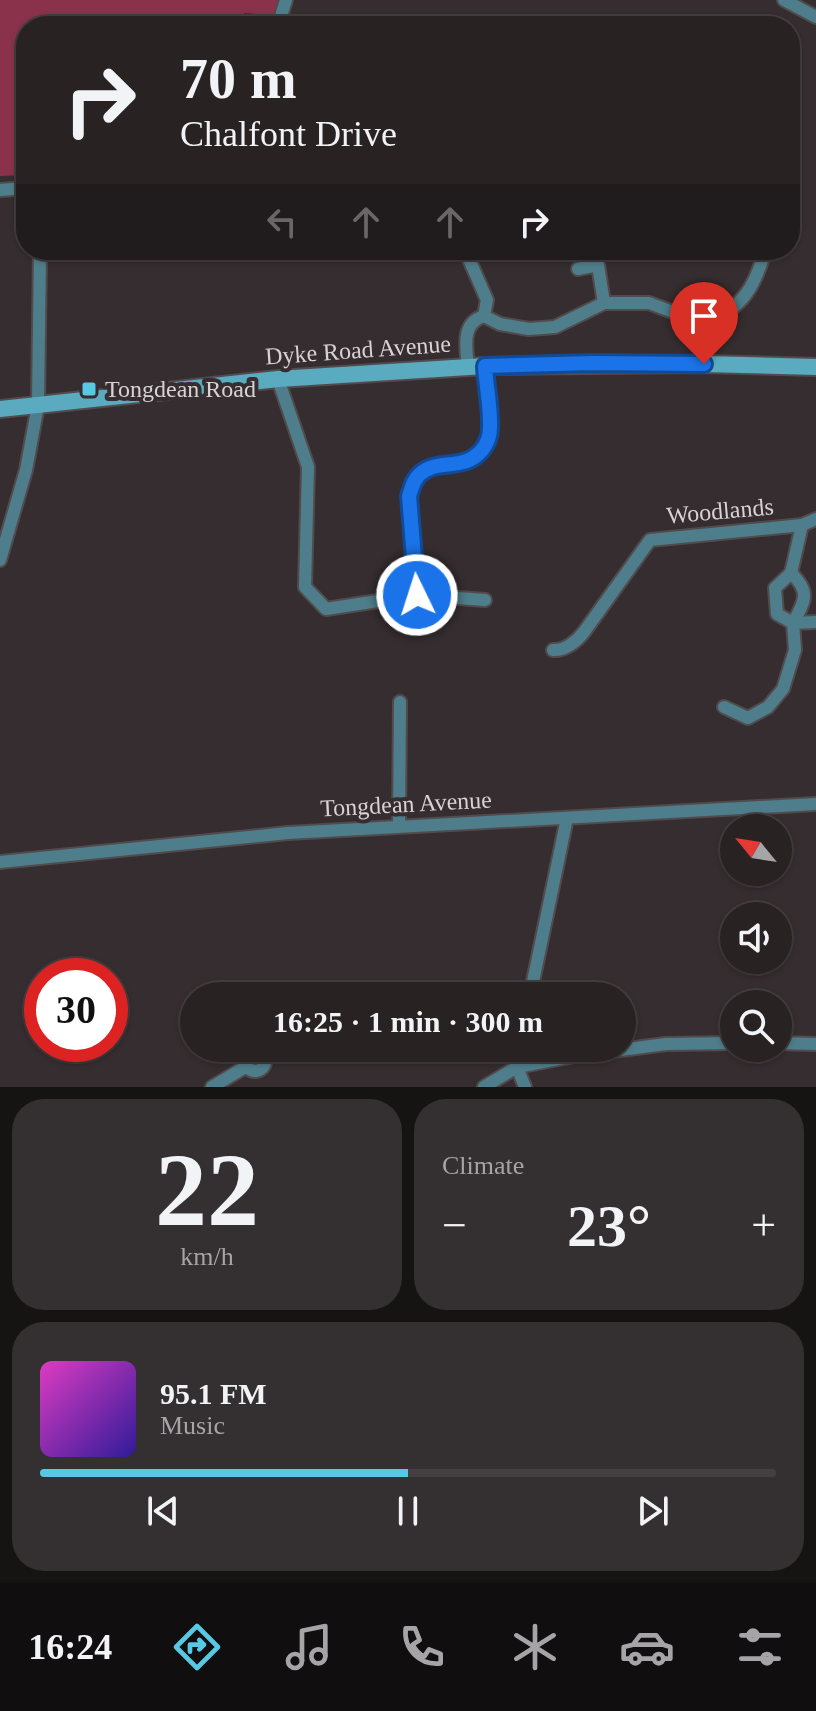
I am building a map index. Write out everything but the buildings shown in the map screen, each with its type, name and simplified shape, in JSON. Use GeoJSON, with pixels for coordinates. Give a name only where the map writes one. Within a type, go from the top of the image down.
{"type":"FeatureCollection","features":[{"type":"Feature","properties":{"kind":"street"},"geometry":{"type":"LineString","coordinates":[[784,0],[816,17]]}},
{"type":"Feature","properties":{"kind":"street"},"geometry":{"type":"LineString","coordinates":[[0,560],[26,470],[38,405],[40,260]]}},
{"type":"Feature","properties":{"kind":"street"},"geometry":{"type":"LineString","coordinates":[[469,260],[487,300],[484,316]]}},
{"type":"Feature","properties":{"kind":"street"},"geometry":{"type":"LineString","coordinates":[[484,316],[500,324],[529,329],[555,327],[604,303],[649,303],[705,324],[724,316],[739,303],[759,274],[762,260]]}},
{"type":"Feature","properties":{"kind":"street"},"geometry":{"type":"LineString","coordinates":[[578,269],[598,265],[604,303]]}},
{"type":"Feature","properties":{"kind":"street"},"geometry":{"type":"LineString","coordinates":[[417,595],[409,496],[413,484],[429,468],[467,462],[477,456],[486,445],[490,429],[476,366],[466,339],[472,322],[484,316]]}},
{"type":"Feature","properties":{"kind":"street"},"geometry":{"type":"LineString","coordinates":[[704,364],[705,324]]}},
{"type":"Feature","properties":{"kind":"street","name":"Dyke Road Avenue"},"geometry":{"type":"LineString","coordinates":[[0,409],[278,379],[476,366],[593,363],[816,367]]}},
{"type":"Feature","properties":{"kind":"street"},"geometry":{"type":"LineString","coordinates":[[278,379],[308,467],[305,587],[326,609],[417,595],[485,600]]}},
{"type":"Feature","properties":{"kind":"street","name":"Woodlands"},"geometry":{"type":"LineString","coordinates":[[553,650],[560,651],[578,640],[650,540],[802,525],[816,519]]}},
{"type":"Feature","properties":{"kind":"street"},"geometry":{"type":"LineString","coordinates":[[802,525],[791,573],[775,588],[777,614],[793,623],[816,622]]}},
{"type":"Feature","properties":{"kind":"street"},"geometry":{"type":"LineString","coordinates":[[724,707],[748,718],[768,707],[783,689],[795,650],[793,623],[804,602],[801,583],[791,573]]}},
{"type":"Feature","properties":{"kind":"street"},"geometry":{"type":"LineString","coordinates":[[399,826],[400,702]]}},
{"type":"Feature","properties":{"kind":"street","name":"Tongdean Avenue"},"geometry":{"type":"LineString","coordinates":[[0,862],[288,833],[816,804]]}},
{"type":"Feature","properties":{"kind":"street"},"geometry":{"type":"LineString","coordinates":[[533,982],[567,818]]}},
{"type":"Feature","properties":{"kind":"street"},"geometry":{"type":"LineString","coordinates":[[484,1087],[517,1067],[574,1056],[666,1044],[720,1043]]}},
{"type":"Feature","properties":{"kind":"street"},"geometry":{"type":"LineString","coordinates":[[792,1043],[816,1044]]}},
{"type":"Feature","properties":{"kind":"street"},"geometry":{"type":"LineString","coordinates":[[518,1062],[525,1087]]}},
{"type":"Feature","properties":{"kind":"street"},"geometry":{"type":"LineString","coordinates":[[212,1087],[247,1066]]}},
{"type":"Feature","properties":{"kind":"shaded area"},"geometry":{"type":"Polygon","coordinates":[[[0,0],[281,0],[276,16],[245,13],[242,16],[16,16],[16,175],[0,176],[0,0]]]}},
{"type":"Feature","properties":{"kind":"place","name":"Tongdean Road"},"geometry":{"type":"Point","coordinates":[89,389]}},
{"type":"Feature","properties":{"kind":"route"},"geometry":{"type":"LineString","coordinates":[[417,595],[409,496],[420,474],[429,468],[467,462],[486,445],[490,429],[485,366],[704,364]]}}]}
